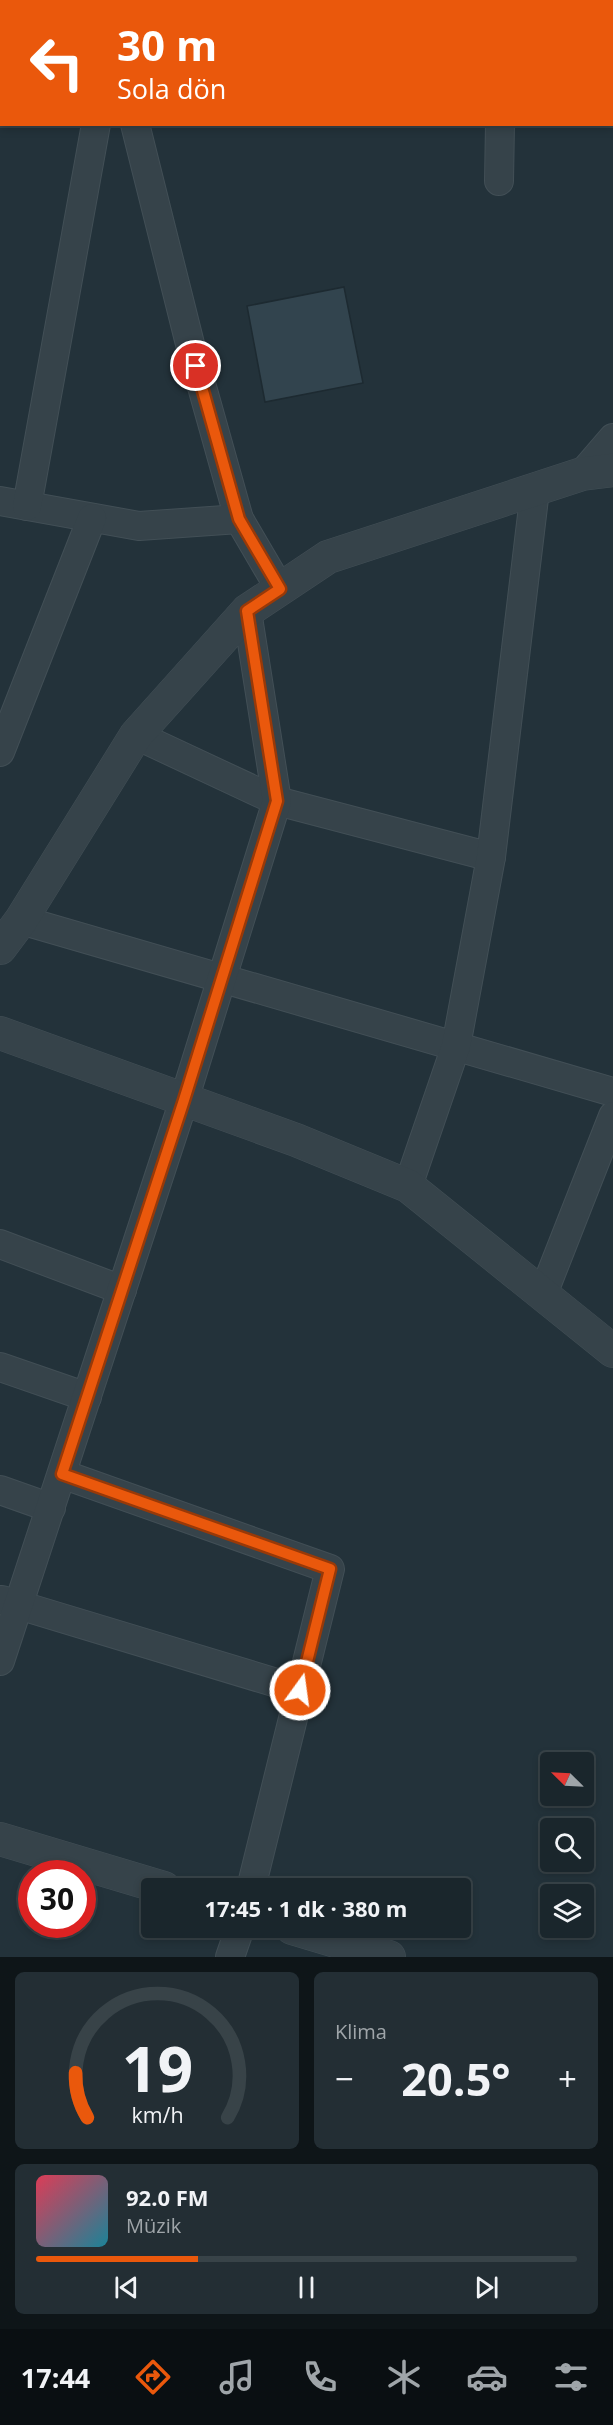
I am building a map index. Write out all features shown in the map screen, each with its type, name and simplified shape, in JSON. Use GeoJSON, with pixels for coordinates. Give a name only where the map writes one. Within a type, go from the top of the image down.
{"type":"FeatureCollection","features":[{"type":"Feature","properties":{"kind":"street"},"geometry":{"type":"LineString","coordinates":[[96,126],[14,504],[139,526],[239,519]]}},
{"type":"Feature","properties":{"kind":"street"},"geometry":{"type":"LineString","coordinates":[[136,126],[190,344],[239,519],[280,589]]}},
{"type":"Feature","properties":{"kind":"street"},"geometry":{"type":"LineString","coordinates":[[499,181],[500,126]]}},
{"type":"Feature","properties":{"kind":"street"},"geometry":{"type":"LineString","coordinates":[[0,948],[21,920],[136,735],[247,611],[328,557],[598,472],[613,438]]}},
{"type":"Feature","properties":{"kind":"street"},"geometry":{"type":"LineString","coordinates":[[408,1186],[456,1046],[491,857],[535,490]]}},
{"type":"Feature","properties":{"kind":"street"},"geometry":{"type":"LineString","coordinates":[[0,752],[92,518]]}},
{"type":"Feature","properties":{"kind":"street"},"geometry":{"type":"LineString","coordinates":[[0,1661],[9,1602],[51,1508],[184,1100],[277,801],[247,611]]}},
{"type":"Feature","properties":{"kind":"street"},"geometry":{"type":"LineString","coordinates":[[136,735],[277,801],[491,857]]}},
{"type":"Feature","properties":{"kind":"street"},"geometry":{"type":"LineString","coordinates":[[21,920],[613,1092]]}},
{"type":"Feature","properties":{"kind":"street"},"geometry":{"type":"LineString","coordinates":[[0,1033],[296,1140],[408,1186],[613,1351]]}},
{"type":"Feature","properties":{"kind":"street"},"geometry":{"type":"LineString","coordinates":[[543,1294],[613,1116]]}},
{"type":"Feature","properties":{"kind":"street"},"geometry":{"type":"LineString","coordinates":[[0,1244],[122,1290]]}},
{"type":"Feature","properties":{"kind":"street"},"geometry":{"type":"LineString","coordinates":[[0,1367],[87,1397]]}},
{"type":"Feature","properties":{"kind":"street"},"geometry":{"type":"LineString","coordinates":[[62,1474],[330,1569],[253,1878]]}},
{"type":"Feature","properties":{"kind":"street"},"geometry":{"type":"LineString","coordinates":[[0,1490],[51,1508]]}},
{"type":"Feature","properties":{"kind":"street"},"geometry":{"type":"LineString","coordinates":[[9,1602],[300,1690]]}},
{"type":"Feature","properties":{"kind":"street"},"geometry":{"type":"LineString","coordinates":[[0,1839],[141,1881]]}},
{"type":"Feature","properties":{"kind":"street"},"geometry":{"type":"LineString","coordinates":[[230,1957],[237,1938]]}},
{"type":"Feature","properties":{"kind":"street"},"geometry":{"type":"LineString","coordinates":[[326,1938],[390,1957]]}},
{"type":"Feature","properties":{"kind":"building"},"geometry":{"type":"Polygon","coordinates":[[[344,287],[363,383],[265,402],[247,306],[344,287]]]}},
{"type":"Feature","properties":{"kind":"route"},"geometry":{"type":"LineString","coordinates":[[196,366],[239,519],[280,589],[247,611],[277,801],[184,1100],[62,1474],[330,1569],[300,1690]]}}]}
